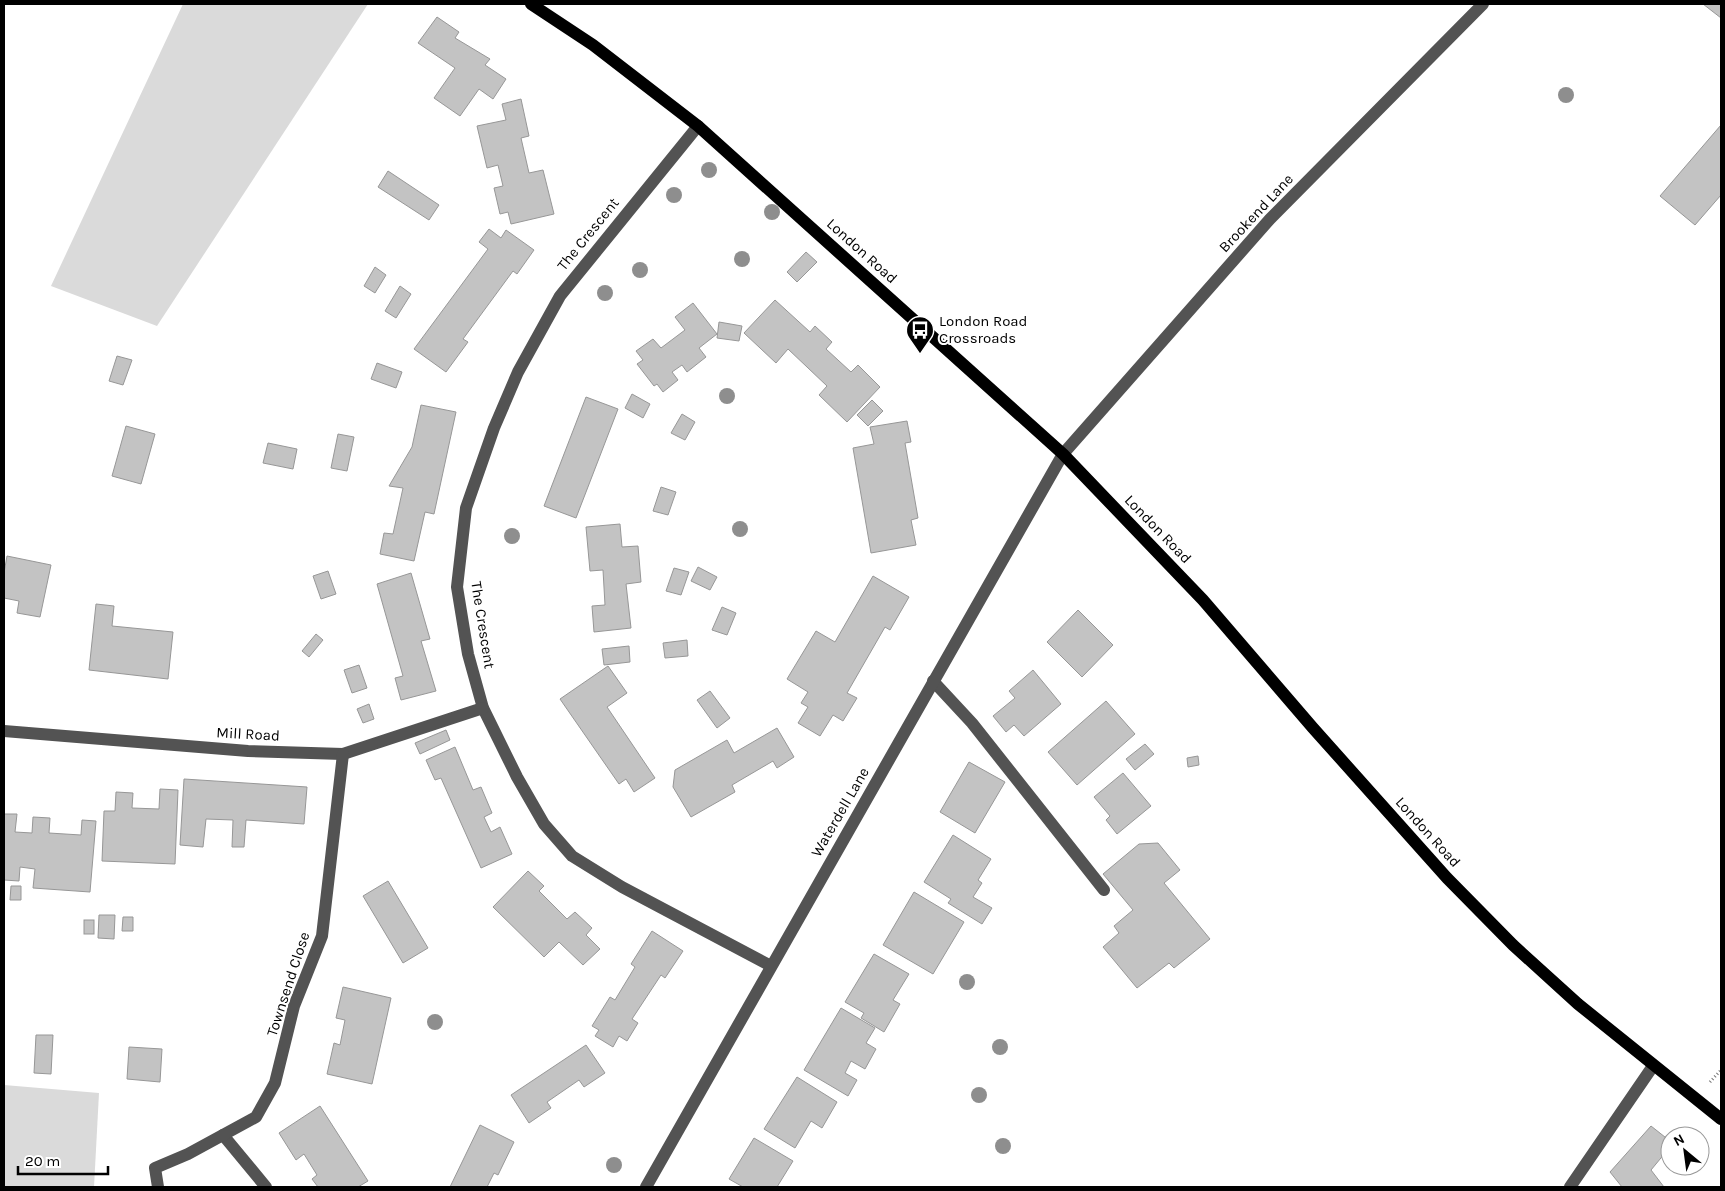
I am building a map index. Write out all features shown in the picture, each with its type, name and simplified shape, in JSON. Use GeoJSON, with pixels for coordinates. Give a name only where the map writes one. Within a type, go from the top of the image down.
{"type":"FeatureCollection","features":[{"type":"Feature","properties":{"kind":"main road","name":"London Road"},"geometry":{"type":"LineString","coordinates":[[531,4],[593,46],[698,126],[1063,454],[1203,600],[1313,728],[1447,878],[1513,945],[1578,1004],[1653,1066],[1721,1118]]}},
{"type":"Feature","properties":{"kind":"street","name":"Brookend Lane"},"geometry":{"type":"LineString","coordinates":[[1063,454],[1270,219],[1483,4]]}},
{"type":"Feature","properties":{"kind":"street","name":"The Crescent"},"geometry":{"type":"LineString","coordinates":[[698,126],[560,296],[518,372],[494,428],[466,508],[457,587],[468,654],[484,708],[517,777],[544,824],[572,856],[622,887],[771,966]]}},
{"type":"Feature","properties":{"kind":"street","name":"Waterdell Lane"},"geometry":{"type":"LineString","coordinates":[[646,1187],[1063,454]]}},
{"type":"Feature","properties":{"kind":"street"},"geometry":{"type":"LineString","coordinates":[[933,682],[972,723],[1104,890]]}},
{"type":"Feature","properties":{"kind":"street","name":"Mill Road"},"geometry":{"type":"LineString","coordinates":[[4,731],[248,751],[342,754],[484,708]]}},
{"type":"Feature","properties":{"kind":"street","name":"Townsend Close"},"geometry":{"type":"LineString","coordinates":[[158,1187],[155,1168],[188,1154],[256,1117],[275,1083],[294,1006],[322,936],[342,754]]}},
{"type":"Feature","properties":{"kind":"street"},"geometry":{"type":"LineString","coordinates":[[1570,1187],[1653,1066]]}},
{"type":"Feature","properties":{"kind":"street"},"geometry":{"type":"LineString","coordinates":[[223,1135],[266,1187]]}},
{"type":"Feature","properties":{"kind":"shaded area"},"geometry":{"type":"Polygon","coordinates":[[[183,4],[368,4],[157,326],[51,286],[183,4]]]}},
{"type":"Feature","properties":{"kind":"shaded area"},"geometry":{"type":"Polygon","coordinates":[[[4,1085],[99,1093],[94,1187],[4,1187],[4,1085]]]}},
{"type":"Feature","properties":{"kind":"building"},"geometry":{"type":"Polygon","coordinates":[[[1703,4],[1721,4],[1721,18],[1703,4]]]}},
{"type":"Feature","properties":{"kind":"building"},"geometry":{"type":"Polygon","coordinates":[[[437,17],[459,32],[455,38],[490,59],[485,65],[506,79],[493,99],[479,89],[460,116],[434,98],[455,68],[418,43],[437,17]]]}},
{"type":"Feature","properties":{"kind":"building"},"geometry":{"type":"Polygon","coordinates":[[[521,99],[529,136],[521,138],[529,173],[543,170],[554,214],[511,224],[508,212],[500,214],[494,188],[503,186],[498,165],[487,168],[477,126],[506,120],[502,104],[521,99]]]}},
{"type":"Feature","properties":{"kind":"building"},"geometry":{"type":"Polygon","coordinates":[[[1721,125],[1721,195],[1695,225],[1660,196],[1721,125]]]}},
{"type":"Feature","properties":{"kind":"building"},"geometry":{"type":"Polygon","coordinates":[[[388,171],[439,205],[429,220],[378,187],[388,171]]]}},
{"type":"Feature","properties":{"kind":"building"},"geometry":{"type":"Polygon","coordinates":[[[489,229],[501,238],[506,230],[534,250],[517,274],[513,271],[463,339],[468,342],[446,372],[414,349],[488,249],[479,242],[489,229]]]}},
{"type":"Feature","properties":{"kind":"building"},"geometry":{"type":"Polygon","coordinates":[[[806,252],[817,262],[797,282],[787,272],[806,252]]]}},
{"type":"Feature","properties":{"kind":"building"},"geometry":{"type":"Polygon","coordinates":[[[375,267],[386,275],[375,293],[364,286],[375,267]]]}},
{"type":"Feature","properties":{"kind":"building"},"geometry":{"type":"Polygon","coordinates":[[[400,286],[411,294],[396,318],[385,311],[400,286]]]}},
{"type":"Feature","properties":{"kind":"building"},"geometry":{"type":"Polygon","coordinates":[[[775,300],[810,332],[815,326],[832,342],[826,349],[851,372],[858,365],[880,387],[847,422],[819,395],[827,386],[788,349],[776,363],[744,333],[775,300]]]}},
{"type":"Feature","properties":{"kind":"building"},"geometry":{"type":"Polygon","coordinates":[[[693,303],[717,334],[699,348],[706,357],[687,372],[682,365],[672,372],[678,380],[663,392],[657,384],[654,386],[637,364],[643,360],[636,351],[653,339],[661,348],[685,330],[675,317],[693,303]]]}},
{"type":"Feature","properties":{"kind":"building"},"geometry":{"type":"Polygon","coordinates":[[[719,322],[742,326],[739,341],[717,338],[719,322]]]}},
{"type":"Feature","properties":{"kind":"building"},"geometry":{"type":"Polygon","coordinates":[[[117,356],[132,360],[123,385],[109,381],[117,356]]]}},
{"type":"Feature","properties":{"kind":"building"},"geometry":{"type":"Polygon","coordinates":[[[377,363],[402,372],[396,388],[371,379],[377,363]]]}},
{"type":"Feature","properties":{"kind":"building"},"geometry":{"type":"Polygon","coordinates":[[[632,394],[650,404],[643,418],[625,408],[632,394]]]}},
{"type":"Feature","properties":{"kind":"building"},"geometry":{"type":"Polygon","coordinates":[[[586,397],[618,409],[576,518],[544,506],[586,397]]]}},
{"type":"Feature","properties":{"kind":"building"},"geometry":{"type":"Polygon","coordinates":[[[872,400],[883,411],[868,426],[857,415],[872,400]]]}},
{"type":"Feature","properties":{"kind":"building"},"geometry":{"type":"Polygon","coordinates":[[[421,405],[456,412],[434,514],[425,512],[414,561],[380,554],[384,533],[393,534],[403,488],[389,486],[412,447],[421,405]]]}},
{"type":"Feature","properties":{"kind":"building"},"geometry":{"type":"Polygon","coordinates":[[[682,414],[695,422],[685,440],[671,433],[682,414]]]}},
{"type":"Feature","properties":{"kind":"building"},"geometry":{"type":"Polygon","coordinates":[[[907,421],[911,442],[905,443],[918,518],[911,520],[916,545],[871,553],[853,448],[874,444],[870,427],[907,421]]]}},
{"type":"Feature","properties":{"kind":"building"},"geometry":{"type":"Polygon","coordinates":[[[126,426],[155,434],[141,484],[112,476],[126,426]]]}},
{"type":"Feature","properties":{"kind":"building"},"geometry":{"type":"Polygon","coordinates":[[[338,434],[354,437],[347,471],[331,468],[338,434]]]}},
{"type":"Feature","properties":{"kind":"building"},"geometry":{"type":"Polygon","coordinates":[[[268,443],[297,449],[293,469],[263,463],[268,443]]]}},
{"type":"Feature","properties":{"kind":"building"},"geometry":{"type":"Polygon","coordinates":[[[661,487],[676,492],[668,515],[653,511],[661,487]]]}},
{"type":"Feature","properties":{"kind":"building"},"geometry":{"type":"Polygon","coordinates":[[[620,524],[622,547],[638,546],[641,582],[626,584],[631,628],[594,632],[592,606],[605,605],[603,570],[590,571],[586,527],[620,524]]]}},
{"type":"Feature","properties":{"kind":"building"},"geometry":{"type":"Polygon","coordinates":[[[7,556],[51,565],[40,617],[17,613],[19,601],[4,598],[4,573],[7,556]]]}},
{"type":"Feature","properties":{"kind":"building"},"geometry":{"type":"Polygon","coordinates":[[[698,567],[717,577],[710,590],[691,581],[698,567]]]}},
{"type":"Feature","properties":{"kind":"building"},"geometry":{"type":"Polygon","coordinates":[[[674,568],[689,572],[681,595],[666,591],[674,568]]]}},
{"type":"Feature","properties":{"kind":"building"},"geometry":{"type":"Polygon","coordinates":[[[328,571],[336,594],[321,599],[313,576],[328,571]]]}},
{"type":"Feature","properties":{"kind":"building"},"geometry":{"type":"Polygon","coordinates":[[[411,573],[430,639],[421,641],[436,691],[401,700],[395,678],[403,676],[377,584],[411,573]]]}},
{"type":"Feature","properties":{"kind":"building"},"geometry":{"type":"Polygon","coordinates":[[[873,576],[909,597],[890,630],[885,627],[847,693],[857,698],[843,721],[833,715],[820,736],[798,723],[808,707],[801,703],[808,692],[787,679],[816,631],[835,642],[873,576]]]}},
{"type":"Feature","properties":{"kind":"building"},"geometry":{"type":"Polygon","coordinates":[[[96,604],[114,606],[112,626],[173,632],[168,679],[89,670],[96,604]]]}},
{"type":"Feature","properties":{"kind":"building"},"geometry":{"type":"Polygon","coordinates":[[[722,607],[736,613],[727,635],[712,630],[722,607]]]}},
{"type":"Feature","properties":{"kind":"building"},"geometry":{"type":"Polygon","coordinates":[[[1078,610],[1113,645],[1082,677],[1047,642],[1078,610]]]}},
{"type":"Feature","properties":{"kind":"building"},"geometry":{"type":"Polygon","coordinates":[[[316,634],[323,640],[309,657],[302,651],[316,634]]]}},
{"type":"Feature","properties":{"kind":"building"},"geometry":{"type":"Polygon","coordinates":[[[687,640],[688,656],[665,658],[663,643],[687,640]]]}},
{"type":"Feature","properties":{"kind":"building"},"geometry":{"type":"Polygon","coordinates":[[[629,646],[630,662],[604,665],[602,649],[629,646]]]}},
{"type":"Feature","properties":{"kind":"building"},"geometry":{"type":"Polygon","coordinates":[[[359,665],[367,688],[352,693],[344,670],[359,665]]]}},
{"type":"Feature","properties":{"kind":"building"},"geometry":{"type":"Polygon","coordinates":[[[608,666],[627,693],[607,707],[655,778],[634,792],[626,779],[619,784],[560,699],[608,666]]]}},
{"type":"Feature","properties":{"kind":"building"},"geometry":{"type":"Polygon","coordinates":[[[1033,670],[1061,704],[1024,736],[1014,725],[1006,732],[993,716],[1015,698],[1009,691],[1033,670]]]}},
{"type":"Feature","properties":{"kind":"building"},"geometry":{"type":"Polygon","coordinates":[[[710,691],[730,718],[717,728],[697,700],[710,691]]]}},
{"type":"Feature","properties":{"kind":"building"},"geometry":{"type":"Polygon","coordinates":[[[1106,701],[1135,734],[1077,785],[1048,752],[1106,701]]]}},
{"type":"Feature","properties":{"kind":"building"},"geometry":{"type":"Polygon","coordinates":[[[369,704],[374,719],[363,723],[357,709],[369,704]]]}},
{"type":"Feature","properties":{"kind":"building"},"geometry":{"type":"Polygon","coordinates":[[[777,728],[794,757],[777,768],[773,761],[732,785],[735,792],[691,817],[673,787],[675,770],[727,740],[734,753],[777,728]]]}},
{"type":"Feature","properties":{"kind":"building"},"geometry":{"type":"Polygon","coordinates":[[[446,730],[450,740],[420,754],[415,743],[446,730]]]}},
{"type":"Feature","properties":{"kind":"building"},"geometry":{"type":"Polygon","coordinates":[[[1145,744],[1154,754],[1135,770],[1126,759],[1145,744]]]}},
{"type":"Feature","properties":{"kind":"building"},"geometry":{"type":"Polygon","coordinates":[[[455,747],[473,790],[481,787],[492,813],[484,817],[491,832],[500,827],[512,854],[481,868],[441,778],[435,780],[426,760],[455,747]]]}},
{"type":"Feature","properties":{"kind":"building"},"geometry":{"type":"Polygon","coordinates":[[[1198,756],[1199,765],[1188,767],[1187,758],[1198,756]]]}},
{"type":"Feature","properties":{"kind":"building"},"geometry":{"type":"Polygon","coordinates":[[[969,762],[1005,782],[975,833],[940,812],[969,762]]]}},
{"type":"Feature","properties":{"kind":"building"},"geometry":{"type":"Polygon","coordinates":[[[1123,773],[1151,806],[1117,834],[1106,820],[1110,816],[1094,797],[1123,773]]]}},
{"type":"Feature","properties":{"kind":"building"},"geometry":{"type":"Polygon","coordinates":[[[184,779],[307,787],[304,824],[246,820],[244,847],[232,847],[233,820],[206,819],[203,847],[180,845],[184,779]]]}},
{"type":"Feature","properties":{"kind":"building"},"geometry":{"type":"Polygon","coordinates":[[[160,789],[178,790],[175,864],[102,861],[104,811],[115,811],[116,792],[133,793],[132,808],[159,809],[160,789]]]}},
{"type":"Feature","properties":{"kind":"building"},"geometry":{"type":"Polygon","coordinates":[[[4,814],[17,814],[15,832],[32,833],[33,817],[50,818],[49,833],[81,835],[82,820],[96,821],[90,892],[33,888],[35,869],[20,867],[19,881],[4,880],[4,814]]]}},
{"type":"Feature","properties":{"kind":"building"},"geometry":{"type":"Polygon","coordinates":[[[953,835],[991,859],[978,880],[982,883],[973,897],[992,908],[982,924],[948,903],[951,899],[924,882],[953,835]]]}},
{"type":"Feature","properties":{"kind":"building"},"geometry":{"type":"Polygon","coordinates":[[[1158,843],[1180,870],[1164,883],[1210,939],[1174,968],[1169,963],[1137,988],[1103,947],[1119,933],[1114,926],[1133,910],[1103,874],[1139,844],[1158,843]]]}},
{"type":"Feature","properties":{"kind":"building"},"geometry":{"type":"Polygon","coordinates":[[[528,871],[544,886],[539,891],[567,919],[575,912],[592,928],[586,935],[600,949],[583,965],[559,942],[544,957],[493,907],[528,871]]]}},
{"type":"Feature","properties":{"kind":"building"},"geometry":{"type":"Polygon","coordinates":[[[388,881],[428,948],[403,963],[363,896],[388,881]]]}},
{"type":"Feature","properties":{"kind":"building"},"geometry":{"type":"Polygon","coordinates":[[[11,886],[21,886],[21,900],[10,900],[11,886]]]}},
{"type":"Feature","properties":{"kind":"building"},"geometry":{"type":"Polygon","coordinates":[[[914,892],[964,922],[933,974],[883,945],[914,892]]]}},
{"type":"Feature","properties":{"kind":"building"},"geometry":{"type":"Polygon","coordinates":[[[99,915],[115,915],[114,939],[98,938],[99,915]]]}},
{"type":"Feature","properties":{"kind":"building"},"geometry":{"type":"Polygon","coordinates":[[[123,917],[133,917],[133,931],[122,931],[123,917]]]}},
{"type":"Feature","properties":{"kind":"building"},"geometry":{"type":"Polygon","coordinates":[[[84,920],[94,920],[94,934],[84,934],[84,920]]]}},
{"type":"Feature","properties":{"kind":"building"},"geometry":{"type":"Polygon","coordinates":[[[652,931],[683,951],[665,978],[661,975],[632,1019],[638,1023],[627,1041],[619,1036],[613,1047],[595,1036],[599,1030],[592,1026],[610,997],[615,1000],[635,967],[631,964],[652,931]]]}},
{"type":"Feature","properties":{"kind":"building"},"geometry":{"type":"Polygon","coordinates":[[[874,954],[909,974],[893,1000],[900,1004],[884,1032],[861,1018],[864,1013],[845,1002],[874,954]]]}},
{"type":"Feature","properties":{"kind":"building"},"geometry":{"type":"Polygon","coordinates":[[[343,987],[391,998],[372,1084],[327,1074],[334,1043],[340,1045],[345,1020],[336,1018],[343,987]]]}},
{"type":"Feature","properties":{"kind":"building"},"geometry":{"type":"Polygon","coordinates":[[[841,1008],[875,1028],[866,1043],[876,1049],[865,1069],[851,1061],[845,1073],[857,1080],[848,1096],[804,1070],[841,1008]]]}},
{"type":"Feature","properties":{"kind":"building"},"geometry":{"type":"Polygon","coordinates":[[[36,1035],[53,1035],[51,1074],[34,1073],[36,1035]]]}},
{"type":"Feature","properties":{"kind":"building"},"geometry":{"type":"Polygon","coordinates":[[[586,1045],[605,1073],[584,1087],[579,1080],[547,1102],[551,1108],[529,1123],[511,1095],[586,1045]]]}},
{"type":"Feature","properties":{"kind":"building"},"geometry":{"type":"Polygon","coordinates":[[[129,1047],[162,1049],[160,1082],[127,1079],[129,1047]]]}},
{"type":"Feature","properties":{"kind":"building"},"geometry":{"type":"Polygon","coordinates":[[[797,1077],[837,1102],[822,1128],[811,1121],[795,1148],[764,1129],[797,1077]]]}},
{"type":"Feature","properties":{"kind":"building"},"geometry":{"type":"Polygon","coordinates":[[[320,1106],[368,1181],[358,1187],[318,1187],[312,1179],[317,1175],[304,1154],[296,1160],[279,1133],[320,1106]]]}},
{"type":"Feature","properties":{"kind":"building"},"geometry":{"type":"Polygon","coordinates":[[[480,1125],[514,1142],[498,1175],[494,1173],[487,1187],[450,1187],[480,1125]]]}},
{"type":"Feature","properties":{"kind":"building"},"geometry":{"type":"Polygon","coordinates":[[[1651,1126],[1660,1133],[1660,1159],[1651,1170],[1664,1187],[1622,1187],[1610,1172],[1651,1126]]]}},
{"type":"Feature","properties":{"kind":"building"},"geometry":{"type":"Polygon","coordinates":[[[754,1138],[793,1161],[777,1187],[743,1187],[729,1179],[754,1138]]]}},
{"type":"Feature","properties":{"kind":"place","name":"London Road Crossroads"},"geometry":{"type":"Point","coordinates":[920,354]}}]}
